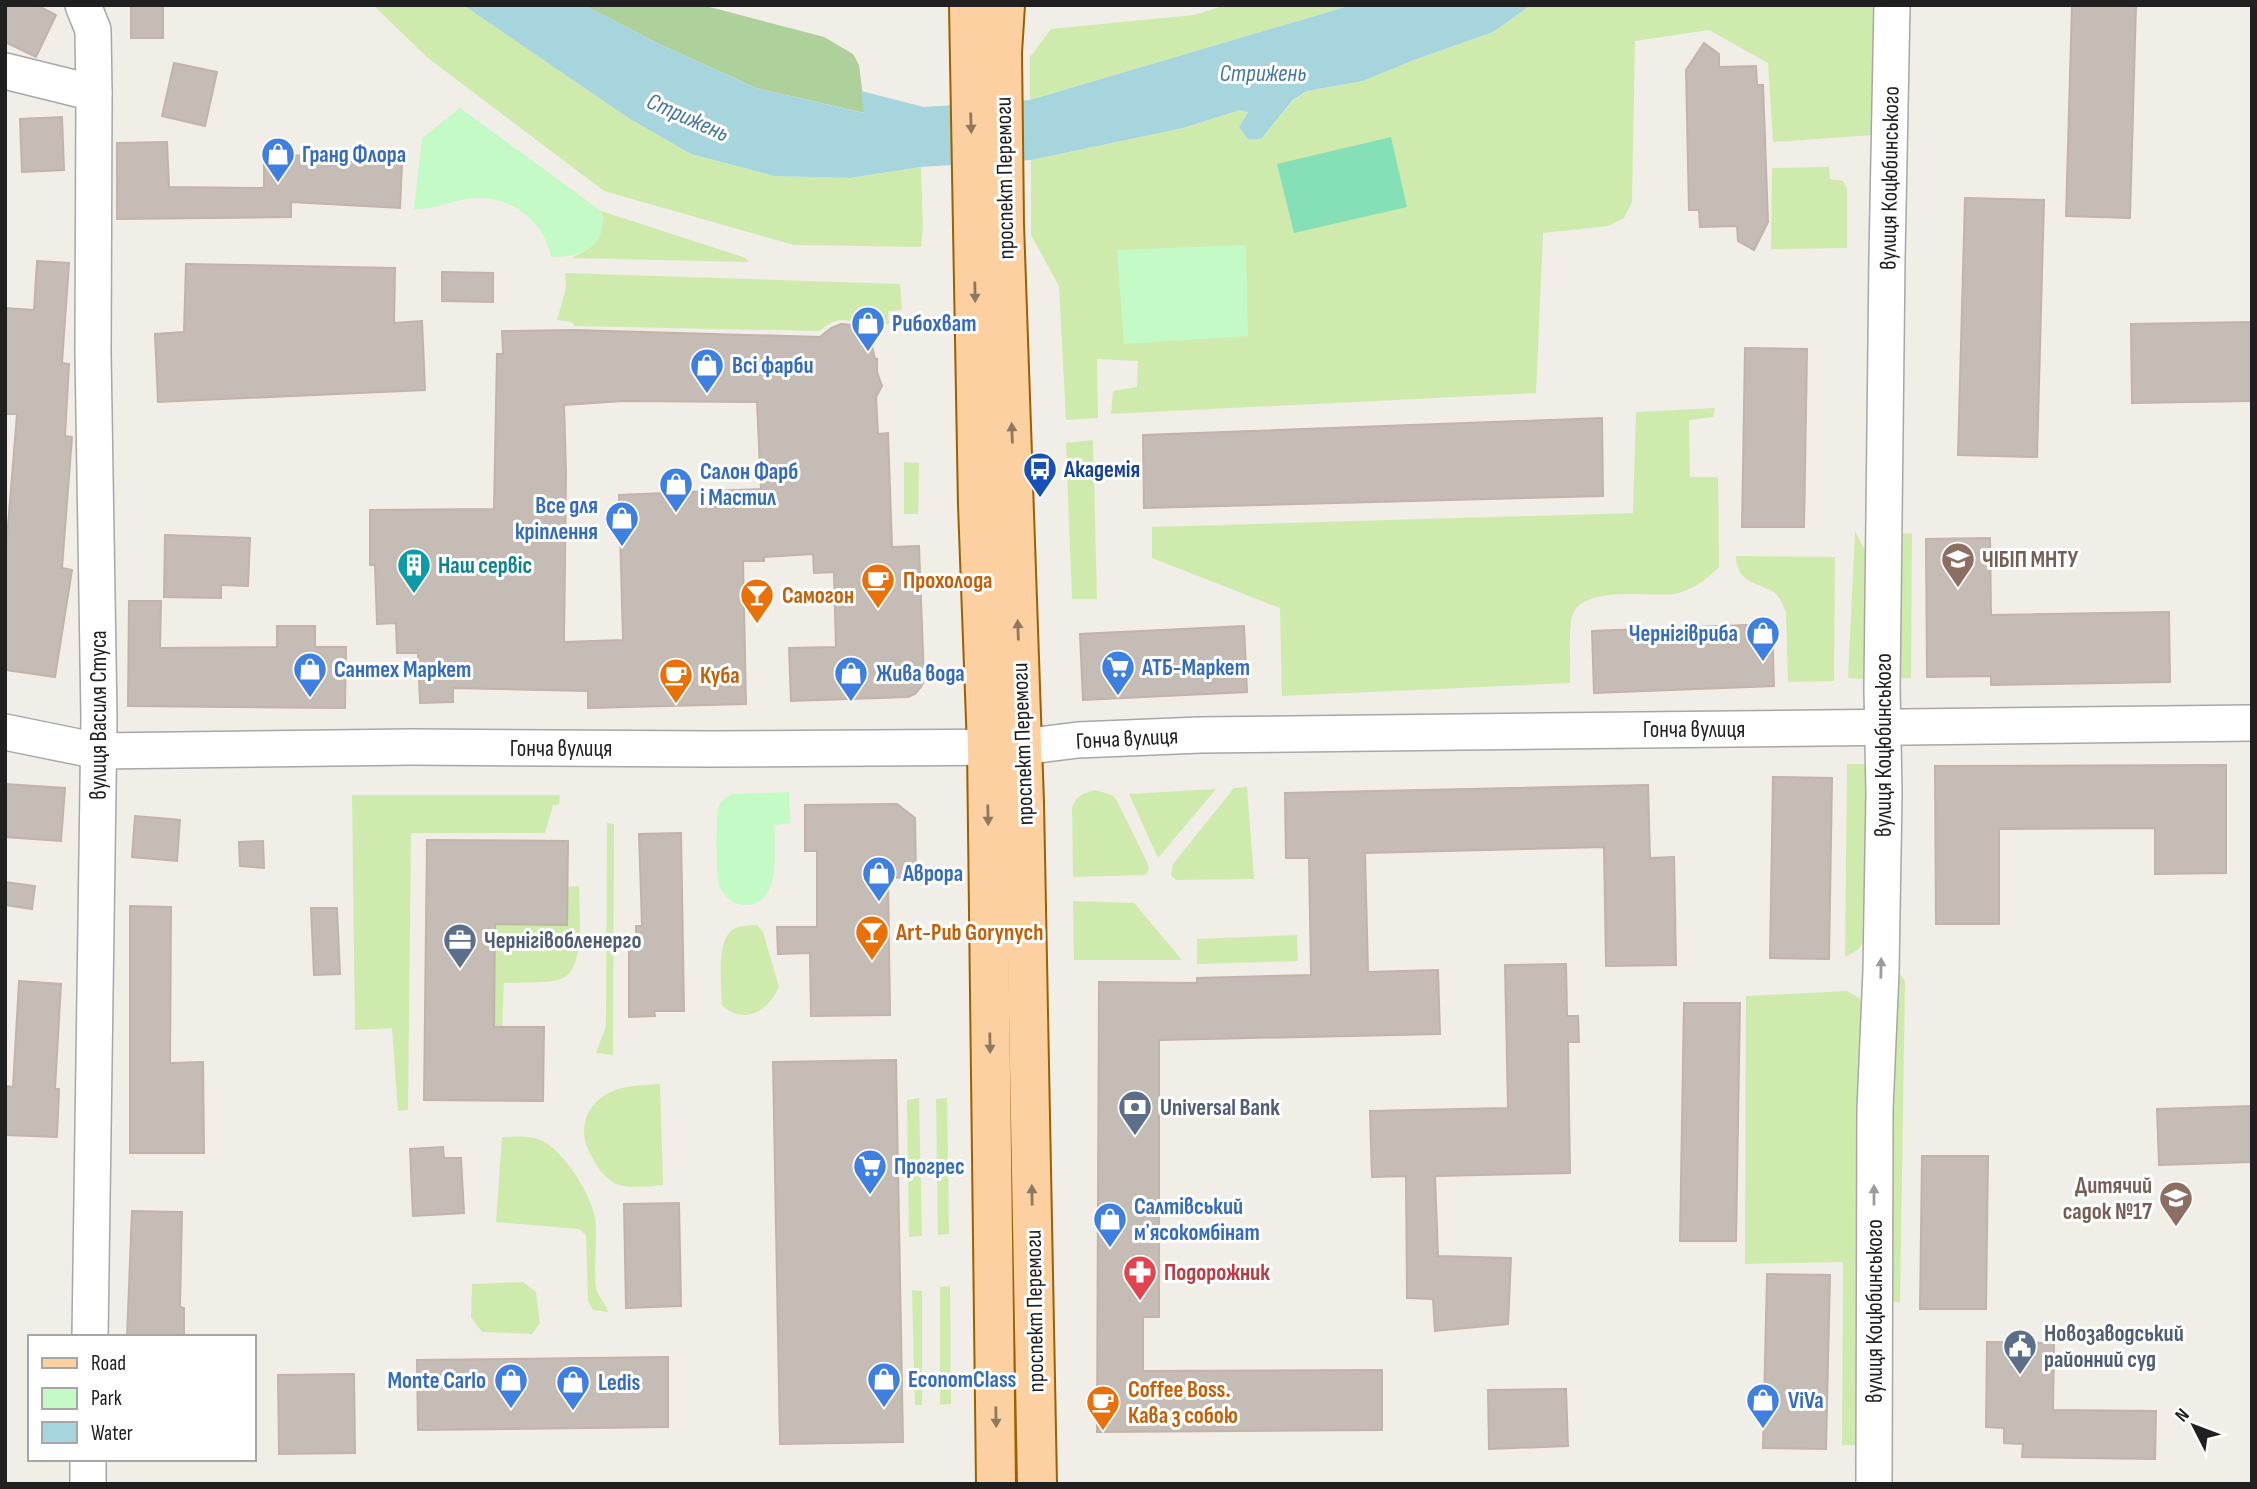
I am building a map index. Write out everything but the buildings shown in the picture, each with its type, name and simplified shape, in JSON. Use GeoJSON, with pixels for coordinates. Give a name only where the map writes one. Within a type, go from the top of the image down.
{"type":"FeatureCollection","features":[{"type":"Feature","properties":{"kind":"main road","name":"проспект Перемоги"},"geometry":{"type":"LineString","coordinates":[[969,5],[985,53],[989,224],[978,505],[1004,747],[1030,1062],[1037,1484]]}},
{"type":"Feature","properties":{"kind":"main road","name":"проспект Перемоги"},"geometry":{"type":"LineString","coordinates":[[985,53],[1005,5]]}},
{"type":"Feature","properties":{"kind":"main road","name":"проспект Перемоги"},"geometry":{"type":"LineString","coordinates":[[996,1484],[1004,747]]}},
{"type":"Feature","properties":{"kind":"street","name":"вулиця Василя Стуса"},"geometry":{"type":"LineString","coordinates":[[83,5],[93,30],[92,260],[98,751],[90,1335]]}},
{"type":"Feature","properties":{"kind":"street","name":"вулиця Коцюбинського"},"geometry":{"type":"LineString","coordinates":[[1874,1484],[1875,1109],[1884,793],[1882,726],[1892,5]]}},
{"type":"Feature","properties":{"kind":"street"},"geometry":{"type":"LineString","coordinates":[[5,71],[94,93]]}},
{"type":"Feature","properties":{"kind":"street","name":"Гонча вулиця"},"geometry":{"type":"LineString","coordinates":[[5,732],[98,751],[412,747],[710,749],[1004,747],[1078,740],[1214,735],[2252,723]]}},
{"type":"Feature","properties":{"kind":"street"},"geometry":{"type":"LineString","coordinates":[[88,1461],[88,1484]]}},
{"type":"Feature","properties":{"kind":"green space"},"geometry":{"type":"Polygon","coordinates":[[[373,5],[463,5],[630,119],[691,154],[774,176],[849,178],[921,167],[921,247],[794,245],[604,191],[428,58],[373,5]]]}},
{"type":"Feature","properties":{"kind":"green space"},"geometry":{"type":"Polygon","coordinates":[[[584,5],[702,5],[824,37],[853,54],[859,65],[865,113],[756,88],[657,43],[584,5]]]}},
{"type":"Feature","properties":{"kind":"green space"},"geometry":{"type":"Polygon","coordinates":[[[1226,5],[1352,5],[1030,100],[1030,57],[1051,29],[1194,15],[1226,5]]]}},
{"type":"Feature","properties":{"kind":"green space"},"geometry":{"type":"Polygon","coordinates":[[[1531,5],[1876,5],[1873,135],[1773,142],[1768,63],[1709,30],[1635,41],[1632,202],[1624,218],[1608,226],[1543,233],[1536,393],[1111,414],[1113,391],[1137,387],[1138,361],[1097,359],[1098,418],[1066,420],[1059,286],[1031,235],[1031,160],[1183,128],[1240,110],[1248,111],[1239,127],[1248,139],[1261,139],[1294,100],[1308,91],[1363,81],[1493,32],[1531,5]]]}},
{"type":"Feature","properties":{"kind":"green space"},"geometry":{"type":"Polygon","coordinates":[[[460,108],[601,211],[601,233],[597,241],[582,252],[551,257],[540,230],[521,211],[508,204],[481,198],[414,209],[422,138],[460,108]]]}},
{"type":"Feature","properties":{"kind":"green space"},"geometry":{"type":"Polygon","coordinates":[[[1391,137],[1407,207],[1294,233],[1277,164],[1391,137]]]}},
{"type":"Feature","properties":{"kind":"green space"},"geometry":{"type":"Polygon","coordinates":[[[1829,167],[1830,179],[1843,181],[1847,188],[1847,248],[1771,249],[1772,168],[1829,167]]]}},
{"type":"Feature","properties":{"kind":"green space"},"geometry":{"type":"Polygon","coordinates":[[[601,211],[746,258],[748,262],[572,258],[590,248],[603,219],[601,211]]]}},
{"type":"Feature","properties":{"kind":"green space"},"geometry":{"type":"Polygon","coordinates":[[[1246,245],[1248,336],[1124,344],[1117,250],[1246,245]]]}},
{"type":"Feature","properties":{"kind":"green space"},"geometry":{"type":"Polygon","coordinates":[[[565,273],[900,284],[902,310],[888,311],[889,324],[838,320],[819,331],[574,326],[572,322],[557,320],[566,288],[565,273]]]}},
{"type":"Feature","properties":{"kind":"green space"},"geometry":{"type":"Polygon","coordinates":[[[1715,408],[1713,417],[1689,420],[1690,477],[1718,477],[1719,567],[1698,584],[1680,593],[1601,596],[1578,607],[1571,624],[1570,683],[1282,696],[1280,608],[1152,558],[1152,527],[1633,513],[1636,412],[1715,408]]]}},
{"type":"Feature","properties":{"kind":"green space"},"geometry":{"type":"Polygon","coordinates":[[[1093,440],[1097,599],[1072,599],[1066,443],[1093,440]]]}},
{"type":"Feature","properties":{"kind":"green space"},"geometry":{"type":"Polygon","coordinates":[[[904,462],[919,463],[918,514],[904,514],[904,462]]]}},
{"type":"Feature","properties":{"kind":"green space"},"geometry":{"type":"Polygon","coordinates":[[[1855,531],[1873,566],[1869,671],[1863,679],[1848,678],[1855,531]]]}},
{"type":"Feature","properties":{"kind":"green space"},"geometry":{"type":"Polygon","coordinates":[[[1912,533],[1911,678],[1894,679],[1895,534],[1912,533]]]}},
{"type":"Feature","properties":{"kind":"green space"},"geometry":{"type":"Polygon","coordinates":[[[1736,556],[1835,557],[1834,681],[1788,682],[1784,606],[1773,592],[1742,575],[1736,556]]]}},
{"type":"Feature","properties":{"kind":"green space"},"geometry":{"type":"Polygon","coordinates":[[[1847,764],[1863,764],[1870,770],[1864,940],[1859,949],[1845,957],[1847,764]]]}},
{"type":"Feature","properties":{"kind":"green space"},"geometry":{"type":"Polygon","coordinates":[[[1247,787],[1254,879],[1176,880],[1171,875],[1173,864],[1234,788],[1247,787]]]}},
{"type":"Feature","properties":{"kind":"green space"},"geometry":{"type":"Polygon","coordinates":[[[1216,789],[1158,858],[1129,794],[1216,789]]]}},
{"type":"Feature","properties":{"kind":"green space"},"geometry":{"type":"Polygon","coordinates":[[[1095,790],[1112,795],[1117,801],[1148,864],[1149,870],[1145,875],[1073,877],[1072,808],[1080,796],[1095,790]]]}},
{"type":"Feature","properties":{"kind":"green space"},"geometry":{"type":"Polygon","coordinates":[[[789,792],[790,823],[775,825],[775,862],[770,887],[756,903],[736,903],[723,892],[718,880],[719,806],[732,794],[789,792]]]}},
{"type":"Feature","properties":{"kind":"green space"},"geometry":{"type":"Polygon","coordinates":[[[352,795],[560,795],[559,805],[553,805],[545,833],[411,833],[408,1110],[398,1111],[392,1028],[355,1030],[352,795]]]}},
{"type":"Feature","properties":{"kind":"green space"},"geometry":{"type":"Polygon","coordinates":[[[607,823],[614,824],[613,1055],[596,1053],[606,1026],[607,823]]]}},
{"type":"Feature","properties":{"kind":"green space"},"geometry":{"type":"Polygon","coordinates":[[[579,886],[580,936],[575,962],[570,972],[563,978],[551,981],[504,983],[502,1027],[494,1027],[495,924],[567,887],[579,886]]]}},
{"type":"Feature","properties":{"kind":"green space"},"geometry":{"type":"Polygon","coordinates":[[[1073,901],[1134,903],[1182,960],[1074,960],[1073,901]]]}},
{"type":"Feature","properties":{"kind":"green space"},"geometry":{"type":"Polygon","coordinates":[[[757,925],[763,932],[779,987],[762,1009],[747,1015],[739,1014],[722,1005],[724,942],[734,929],[757,925]]]}},
{"type":"Feature","properties":{"kind":"green space"},"geometry":{"type":"Polygon","coordinates":[[[1297,935],[1298,961],[1197,964],[1197,939],[1297,935]]]}},
{"type":"Feature","properties":{"kind":"green space"},"geometry":{"type":"Polygon","coordinates":[[[1899,973],[1905,981],[1900,1303],[1888,1299],[1892,975],[1899,973]]]}},
{"type":"Feature","properties":{"kind":"green space"},"geometry":{"type":"Polygon","coordinates":[[[1847,991],[1859,998],[1864,1009],[1856,1445],[1842,1445],[1843,1262],[1745,1264],[1746,996],[1847,991]]]}},
{"type":"Feature","properties":{"kind":"green space"},"geometry":{"type":"Polygon","coordinates":[[[660,1084],[663,1185],[632,1187],[614,1183],[599,1168],[588,1149],[584,1129],[586,1119],[595,1103],[612,1091],[631,1086],[660,1084]]]}},
{"type":"Feature","properties":{"kind":"green space"},"geometry":{"type":"Polygon","coordinates":[[[919,1098],[922,1236],[909,1237],[907,1100],[919,1098]]]}},
{"type":"Feature","properties":{"kind":"green space"},"geometry":{"type":"Polygon","coordinates":[[[947,1098],[949,1234],[938,1235],[936,1099],[947,1098]]]}},
{"type":"Feature","properties":{"kind":"green space"},"geometry":{"type":"Polygon","coordinates":[[[502,1137],[531,1137],[540,1140],[558,1153],[575,1173],[588,1197],[595,1218],[596,1288],[608,1312],[593,1310],[588,1301],[586,1235],[579,1229],[496,1222],[502,1137]]]}},
{"type":"Feature","properties":{"kind":"green space"},"geometry":{"type":"Polygon","coordinates":[[[523,1282],[536,1292],[540,1323],[532,1334],[482,1332],[471,1317],[472,1284],[523,1282]]]}},
{"type":"Feature","properties":{"kind":"green space"},"geometry":{"type":"Polygon","coordinates":[[[950,1286],[951,1404],[940,1405],[940,1287],[950,1286]]]}},
{"type":"Feature","properties":{"kind":"green space"},"geometry":{"type":"Polygon","coordinates":[[[912,1290],[922,1291],[922,1405],[915,1405],[912,1290]]]}},
{"type":"Feature","properties":{"kind":"water","name":"Стрижень"},"geometry":{"type":"Polygon","coordinates":[[[463,5],[584,5],[657,43],[756,88],[864,113],[861,91],[924,107],[1030,100],[1352,5],[1531,5],[1493,32],[1363,81],[1307,91],[1293,100],[1261,139],[1248,139],[1239,127],[1248,112],[1240,110],[1183,128],[1031,160],[921,167],[849,178],[774,176],[691,154],[630,119],[463,5]]]}},
{"type":"Feature","properties":{"kind":"place","name":"Гранд Флора"},"geometry":{"type":"Point","coordinates":[278,184]}},
{"type":"Feature","properties":{"kind":"place","name":"Рибохват"},"geometry":{"type":"Point","coordinates":[868,353]}},
{"type":"Feature","properties":{"kind":"place","name":"Всі фарби"},"geometry":{"type":"Point","coordinates":[707,395]}},
{"type":"Feature","properties":{"kind":"place","name":"Академія"},"geometry":{"type":"Point","coordinates":[1040,499]}},
{"type":"Feature","properties":{"kind":"place","name":"Салон Фарб і Мастил"},"geometry":{"type":"Point","coordinates":[676,514]}},
{"type":"Feature","properties":{"kind":"place","name":"Все для кріплення"},"geometry":{"type":"Point","coordinates":[622,548]}},
{"type":"Feature","properties":{"kind":"place","name":"ЧІБІП МНТУ"},"geometry":{"type":"Point","coordinates":[1958,589]}},
{"type":"Feature","properties":{"kind":"place","name":"Наш сервіс"},"geometry":{"type":"Point","coordinates":[414,595]}},
{"type":"Feature","properties":{"kind":"place","name":"Прохолода"},"geometry":{"type":"Point","coordinates":[878,610]}},
{"type":"Feature","properties":{"kind":"place","name":"Самогон"},"geometry":{"type":"Point","coordinates":[757,625]}},
{"type":"Feature","properties":{"kind":"place","name":"Чернігівриба"},"geometry":{"type":"Point","coordinates":[1763,663]}},
{"type":"Feature","properties":{"kind":"place","name":"АТБ-Маркет"},"geometry":{"type":"Point","coordinates":[1118,697]}},
{"type":"Feature","properties":{"kind":"place","name":"Сантех Маркет"},"geometry":{"type":"Point","coordinates":[310,699]}},
{"type":"Feature","properties":{"kind":"place","name":"Жива вода"},"geometry":{"type":"Point","coordinates":[851,703]}},
{"type":"Feature","properties":{"kind":"place","name":"Куба"},"geometry":{"type":"Point","coordinates":[676,705]}},
{"type":"Feature","properties":{"kind":"place","name":"Аврора"},"geometry":{"type":"Point","coordinates":[879,903]}},
{"type":"Feature","properties":{"kind":"place","name":"Art-Pub Gorynych"},"geometry":{"type":"Point","coordinates":[872,962]}},
{"type":"Feature","properties":{"kind":"place","name":"Чернігівобленерго"},"geometry":{"type":"Point","coordinates":[460,970]}},
{"type":"Feature","properties":{"kind":"place","name":"Universal Bank"},"geometry":{"type":"Point","coordinates":[1135,1137]}},
{"type":"Feature","properties":{"kind":"place","name":"Прогрес"},"geometry":{"type":"Point","coordinates":[870,1196]}},
{"type":"Feature","properties":{"kind":"place","name":"Дитячий садок №17"},"geometry":{"type":"Point","coordinates":[2176,1228]}},
{"type":"Feature","properties":{"kind":"place","name":"Салтівський мʼясокомбінат"},"geometry":{"type":"Point","coordinates":[1110,1249]}},
{"type":"Feature","properties":{"kind":"place","name":"Подорожник"},"geometry":{"type":"Point","coordinates":[1140,1302]}},
{"type":"Feature","properties":{"kind":"place","name":"Новозаводський районний суд"},"geometry":{"type":"Point","coordinates":[2020,1376]}},
{"type":"Feature","properties":{"kind":"place","name":"EconomClass"},"geometry":{"type":"Point","coordinates":[884,1409]}},
{"type":"Feature","properties":{"kind":"place","name":"Monte Carlo"},"geometry":{"type":"Point","coordinates":[511,1410]}},
{"type":"Feature","properties":{"kind":"place","name":"Ledis"},"geometry":{"type":"Point","coordinates":[573,1412]}},
{"type":"Feature","properties":{"kind":"place","name":"ViVa"},"geometry":{"type":"Point","coordinates":[1763,1430]}},
{"type":"Feature","properties":{"kind":"place","name":"Coffee Boss. Кава з собою"},"geometry":{"type":"Point","coordinates":[1103,1432]}}]}
